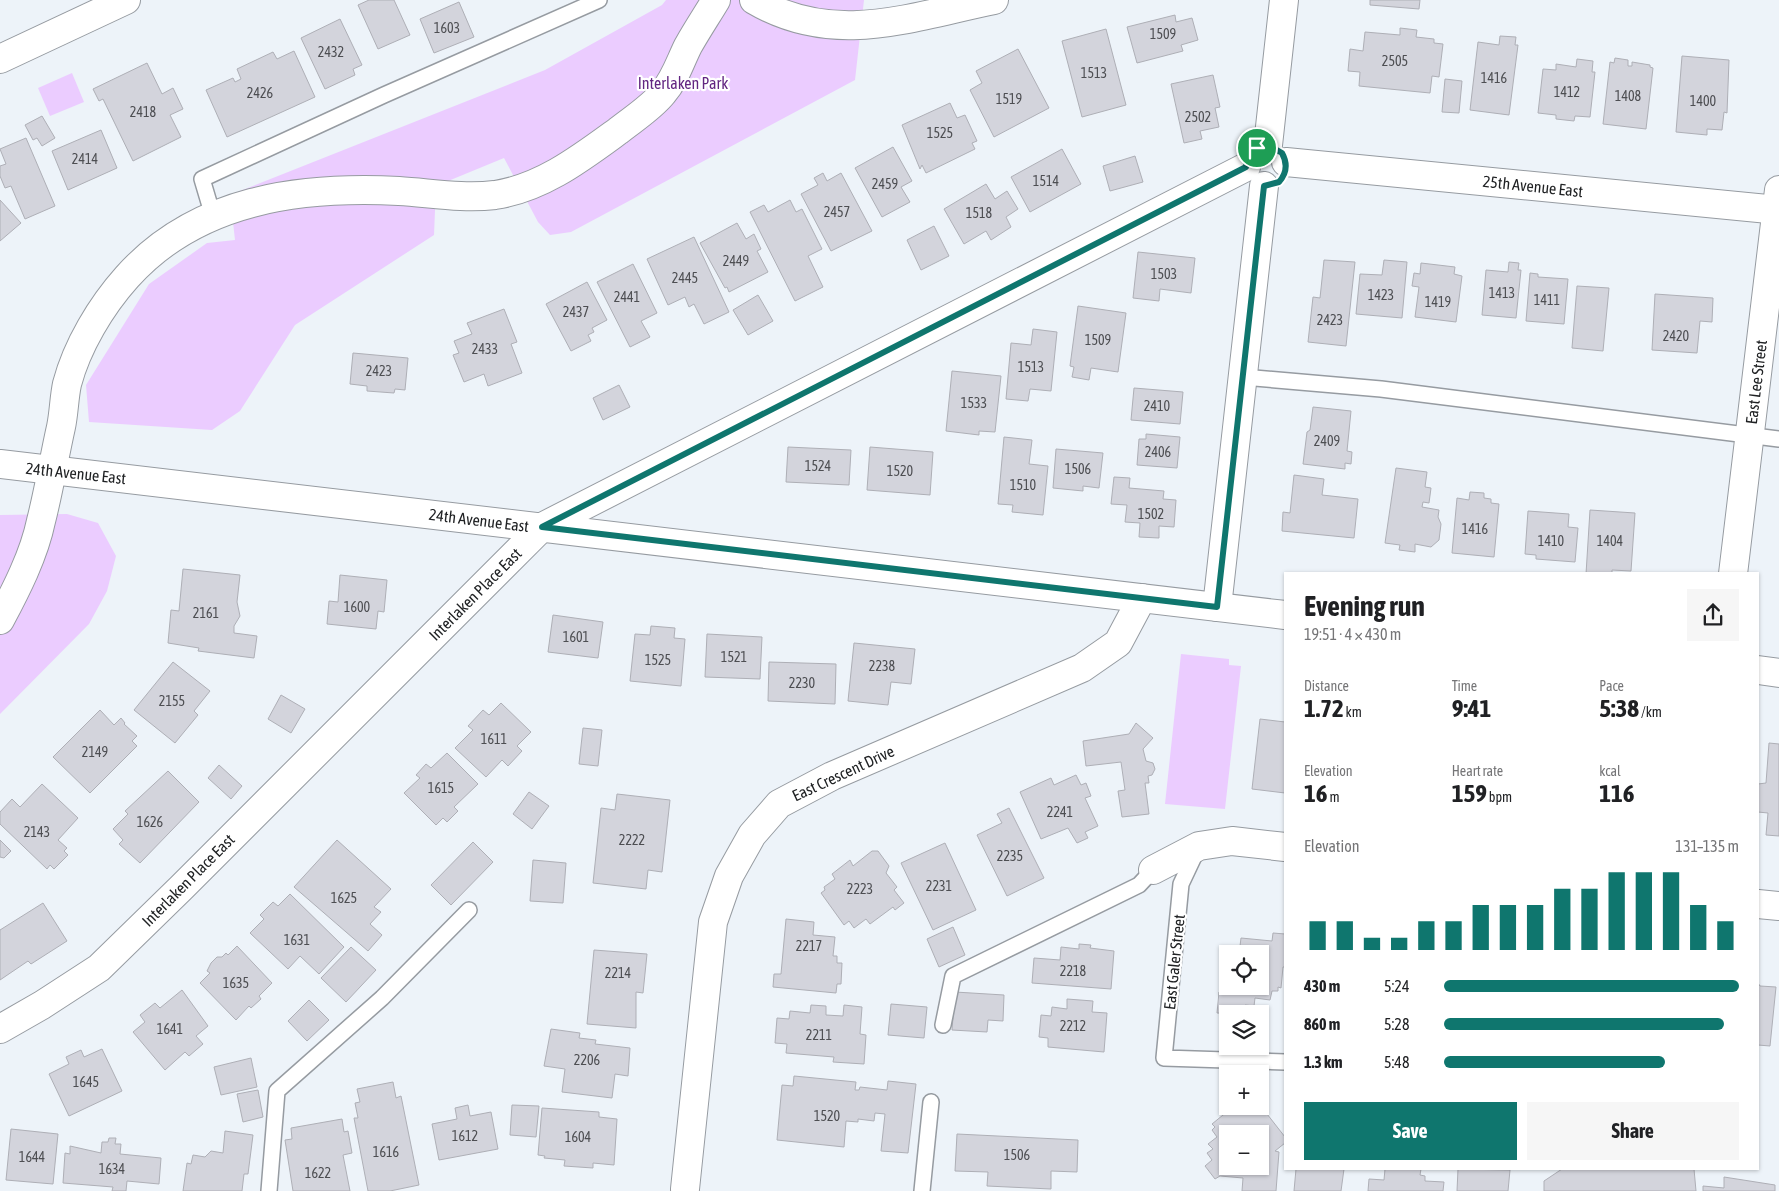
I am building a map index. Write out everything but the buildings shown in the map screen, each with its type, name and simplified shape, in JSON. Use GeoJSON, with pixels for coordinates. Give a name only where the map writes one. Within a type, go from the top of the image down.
{"type":"FeatureCollection","features":[{"type":"Feature","properties":{"kind":"street"},"geometry":{"type":"LineString","coordinates":[[0,58],[126,0]]}},
{"type":"Feature","properties":{"kind":"street"},"geometry":{"type":"LineString","coordinates":[[754,0],[791,18],[837,26],[884,22],[994,0]]}},
{"type":"Feature","properties":{"kind":"street"},"geometry":{"type":"LineString","coordinates":[[1217,607],[1243,377],[1255,176],[1252,152],[1257,148],[1277,154],[1284,0]]}},
{"type":"Feature","properties":{"kind":"street"},"geometry":{"type":"LineString","coordinates":[[0,620],[22,574],[41,524],[68,383],[86,338],[127,277],[154,250],[184,229],[213,216],[257,201],[335,190],[402,191],[473,197],[499,194],[537,183],[580,158],[656,101],[674,78],[688,46],[713,5]]}},
{"type":"Feature","properties":{"kind":"street","name":"Interlaken Place East"},"geometry":{"type":"LineString","coordinates":[[0,1029],[42,1005],[99,968],[542,527],[1255,176],[1273,185],[1283,177],[1277,154]]}},
{"type":"Feature","properties":{"kind":"street","name":"25th Avenue East"},"geometry":{"type":"LineString","coordinates":[[1277,154],[1778,203]]}},
{"type":"Feature","properties":{"kind":"street","name":"East Lee Street"},"geometry":{"type":"LineString","coordinates":[[1733,572],[1778,203]]}},
{"type":"Feature","properties":{"kind":"street","name":"24th Avenue East"},"geometry":{"type":"LineString","coordinates":[[0,464],[1284,615]]}},
{"type":"Feature","properties":{"kind":"street","name":"East Crescent Drive"},"geometry":{"type":"LineString","coordinates":[[684,1190],[713,922],[729,876],[752,835],[779,804],[832,776],[1082,668],[1118,643],[1142,598]]}},
{"type":"Feature","properties":{"kind":"street"},"geometry":{"type":"LineString","coordinates":[[1759,670],[1779,673]]}},
{"type":"Feature","properties":{"kind":"street"},"geometry":{"type":"LineString","coordinates":[[1153,870],[1199,846],[1232,841],[1284,847]]}},
{"type":"Feature","properties":{"kind":"street"},"geometry":{"type":"LineString","coordinates":[[1759,904],[1779,906]]}},
{"type":"Feature","properties":{"kind":"lane"},"geometry":{"type":"LineString","coordinates":[[213,216],[202,179],[393,90],[599,0]]}},
{"type":"Feature","properties":{"kind":"lane"},"geometry":{"type":"LineString","coordinates":[[1243,377],[1381,389],[1779,439]]}},
{"type":"Feature","properties":{"kind":"lane","name":"East Galer Street"},"geometry":{"type":"LineString","coordinates":[[1199,846],[1181,884],[1164,1058],[1284,1062]]}},
{"type":"Feature","properties":{"kind":"lane"},"geometry":{"type":"LineString","coordinates":[[943,1025],[953,976],[1139,885],[1153,870]]}},
{"type":"Feature","properties":{"kind":"lane"},"geometry":{"type":"LineString","coordinates":[[269,1191],[277,1091],[382,998],[469,910]]}},
{"type":"Feature","properties":{"kind":"lane"},"geometry":{"type":"LineString","coordinates":[[922,1191],[931,1102]]}},
{"type":"Feature","properties":{"kind":"green space","name":"Interlaken Park"},"geometry":{"type":"Polygon","coordinates":[[[666,0],[864,0],[855,80],[571,232],[550,235],[538,222],[504,158],[436,186],[434,235],[295,325],[240,411],[212,430],[89,422],[86,385],[149,284],[207,243],[235,240],[230,195],[545,70],[662,5],[666,0]]]}},
{"type":"Feature","properties":{"kind":"green space"},"geometry":{"type":"Polygon","coordinates":[[[72,73],[84,102],[50,116],[38,88],[72,73]]]}},
{"type":"Feature","properties":{"kind":"green space"},"geometry":{"type":"Polygon","coordinates":[[[67,514],[98,523],[116,556],[107,591],[89,624],[0,714],[0,515],[67,514]]]}},
{"type":"Feature","properties":{"kind":"green space"},"geometry":{"type":"Polygon","coordinates":[[[1181,654],[1229,659],[1229,665],[1241,666],[1225,809],[1165,804],[1181,654]]]}},
{"type":"Feature","properties":{"kind":"route"},"geometry":{"type":"LineString","coordinates":[[1268,145],[1277,148],[1285,158],[1287,165],[1286,171],[1279,182],[1264,186],[1217,607],[542,527],[1246,167],[1248,158],[1257,148],[1268,145]]}}]}
